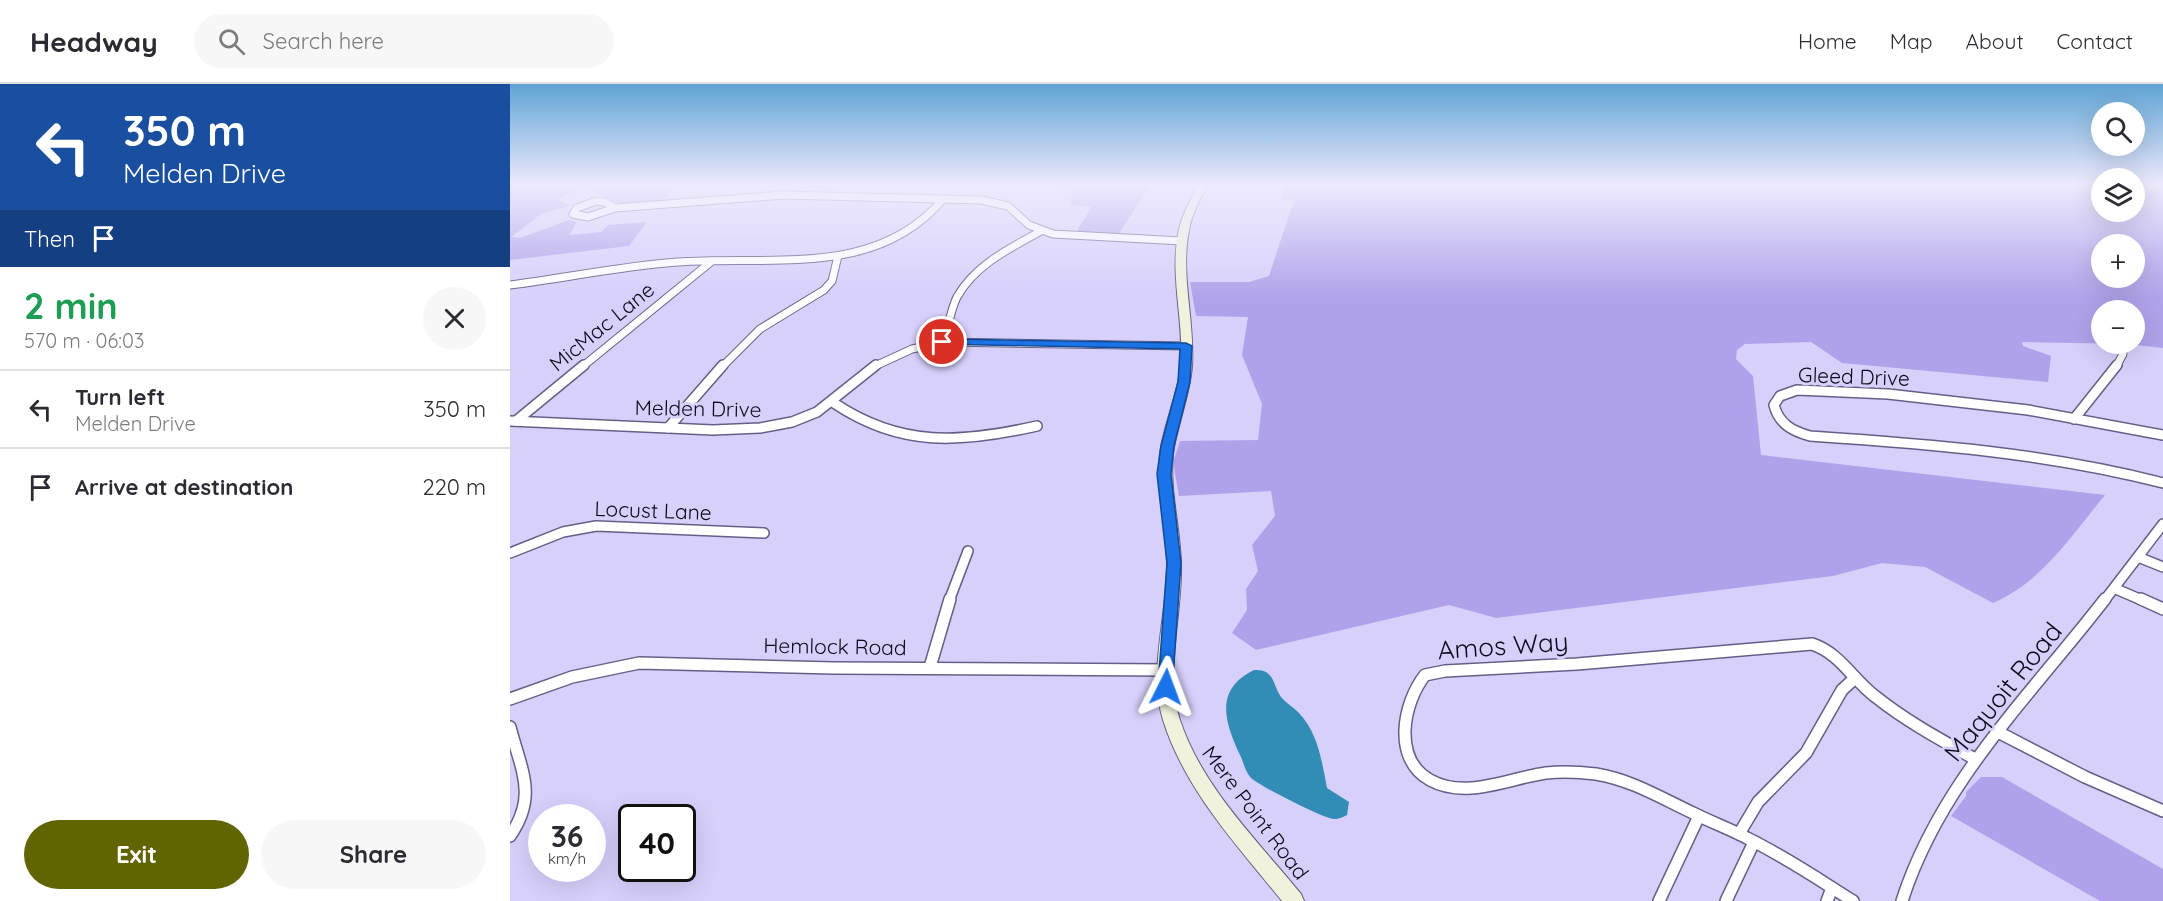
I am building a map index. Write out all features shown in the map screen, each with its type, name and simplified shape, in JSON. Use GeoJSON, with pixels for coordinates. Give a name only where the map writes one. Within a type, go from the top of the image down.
{"type":"FeatureCollection","features":[{"type":"Feature","properties":{"kind":"street"},"geometry":{"type":"LineString","coordinates":[[510,285],[644,266],[838,256],[870,249],[910,231],[919,222]]}},
{"type":"Feature","properties":{"kind":"street"},"geometry":{"type":"LineString","coordinates":[[1030,222],[1041,231]]}},
{"type":"Feature","properties":{"kind":"street","name":"Mere Point Road"},"geometry":{"type":"LineString","coordinates":[[1187,222],[1182,241],[1186,346],[1184,382],[1169,439],[1164,474],[1174,563],[1166,670],[1171,719],[1186,756],[1221,808],[1294,901]]}},
{"type":"Feature","properties":{"kind":"street"},"geometry":{"type":"LineString","coordinates":[[942,342],[958,297],[972,278],[997,257],[1041,231],[1182,241]]}},
{"type":"Feature","properties":{"kind":"street"},"geometry":{"type":"LineString","coordinates":[[668,428],[747,339],[824,290],[832,281],[838,256]]}},
{"type":"Feature","properties":{"kind":"street","name":"MicMac Lane"},"geometry":{"type":"LineString","coordinates":[[513,421],[712,261]]}},
{"type":"Feature","properties":{"kind":"street","name":"Melden Drive"},"geometry":{"type":"LineString","coordinates":[[513,421],[724,431],[770,428],[796,421],[834,403],[882,362],[909,350],[942,342],[1186,346]]}},
{"type":"Feature","properties":{"kind":"street"},"geometry":{"type":"LineString","coordinates":[[2074,418],[2122,359],[2123,354]]}},
{"type":"Feature","properties":{"kind":"street","name":"Gleed Drive"},"geometry":{"type":"LineString","coordinates":[[2163,435],[2074,418],[1959,401],[1811,391],[1785,393],[1776,399],[1774,405],[1778,417],[1788,428],[1810,436],[1964,447],[2115,471],[2163,483]]}},
{"type":"Feature","properties":{"kind":"street"},"geometry":{"type":"LineString","coordinates":[[834,403],[857,419],[878,429],[909,437],[976,438],[1037,426]]}},
{"type":"Feature","properties":{"kind":"street","name":"Maquoit Road"},"geometry":{"type":"LineString","coordinates":[[1902,901],[1926,834],[1946,798],[1975,759],[2116,588],[2163,525]]}},
{"type":"Feature","properties":{"kind":"street","name":"Locust Lane"},"geometry":{"type":"LineString","coordinates":[[510,553],[576,527],[764,533]]}},
{"type":"Feature","properties":{"kind":"street"},"geometry":{"type":"LineString","coordinates":[[930,668],[954,585],[968,551]]}},
{"type":"Feature","properties":{"kind":"street"},"geometry":{"type":"LineString","coordinates":[[2138,557],[2163,567]]}},
{"type":"Feature","properties":{"kind":"street"},"geometry":{"type":"LineString","coordinates":[[2116,588],[2163,609]]}},
{"type":"Feature","properties":{"kind":"street","name":"Amos Way"},"geometry":{"type":"LineString","coordinates":[[1853,901],[1829,895],[1739,834],[1626,782],[1586,773],[1544,774],[1473,787],[1451,786],[1429,779],[1419,772],[1413,763],[1406,739],[1406,715],[1412,693],[1425,675],[1445,671],[1576,664],[1803,644],[1823,646],[1834,652],[1855,678],[1877,698],[1975,759]]}},
{"type":"Feature","properties":{"kind":"street","name":"Hemlock Road"},"geometry":{"type":"LineString","coordinates":[[510,699],[572,677],[639,663],[1166,670]]}},
{"type":"Feature","properties":{"kind":"street"},"geometry":{"type":"LineString","coordinates":[[1739,834],[1758,802],[1806,753],[1842,690],[1855,678]]}},
{"type":"Feature","properties":{"kind":"street"},"geometry":{"type":"LineString","coordinates":[[510,728],[527,795],[522,818],[510,836]]}},
{"type":"Feature","properties":{"kind":"street"},"geometry":{"type":"LineString","coordinates":[[1998,732],[2085,777],[2163,811]]}},
{"type":"Feature","properties":{"kind":"street"},"geometry":{"type":"LineString","coordinates":[[1659,901],[1699,816]]}},
{"type":"Feature","properties":{"kind":"street"},"geometry":{"type":"LineString","coordinates":[[1726,901],[1754,842]]}},
{"type":"Feature","properties":{"kind":"shaded area"},"geometry":{"type":"Polygon","coordinates":[[[510,222],[530,222],[511,237],[520,238],[563,222],[577,222],[569,235],[601,232],[608,225],[647,222],[629,246],[510,260],[510,222]]]}},
{"type":"Feature","properties":{"kind":"shaded area"},"geometry":{"type":"Polygon","coordinates":[[[1082,222],[1126,222],[1118,235],[1076,233],[1082,222]]]}},
{"type":"Feature","properties":{"kind":"shaded area"},"geometry":{"type":"Polygon","coordinates":[[[1287,222],[2163,222],[2163,348],[2145,346],[2145,300],[2091,300],[2091,344],[2022,342],[2023,346],[2051,356],[2048,382],[1842,363],[1811,342],[1745,344],[1737,350],[1736,359],[1753,376],[1761,455],[2105,495],[2068,542],[2041,570],[2010,594],[1993,603],[1925,567],[1882,563],[1833,576],[1496,618],[1449,605],[1256,650],[1232,633],[1247,610],[1246,589],[1258,571],[1252,545],[1275,516],[1271,491],[1179,496],[1173,462],[1180,441],[1258,440],[1262,404],[1242,355],[1248,317],[1196,316],[1190,282],[1249,282],[1269,276],[1287,222]]]}},
{"type":"Feature","properties":{"kind":"shaded area"},"geometry":{"type":"Polygon","coordinates":[[[1981,777],[2002,777],[2163,869],[2163,901],[2100,901],[1951,816],[1966,796],[1966,792],[1981,777]]]}},
{"type":"Feature","properties":{"kind":"water"},"geometry":{"type":"Polygon","coordinates":[[[1254,670],[1266,672],[1272,678],[1281,697],[1299,713],[1311,730],[1318,748],[1327,788],[1349,802],[1347,815],[1334,819],[1318,814],[1266,788],[1251,778],[1245,769],[1230,729],[1226,706],[1233,686],[1254,670]]]}},
{"type":"Feature","properties":{"kind":"route"},"geometry":{"type":"LineString","coordinates":[[942,342],[1186,346],[1184,382],[1167,446],[1164,474],[1174,563],[1166,687]]}}]}
